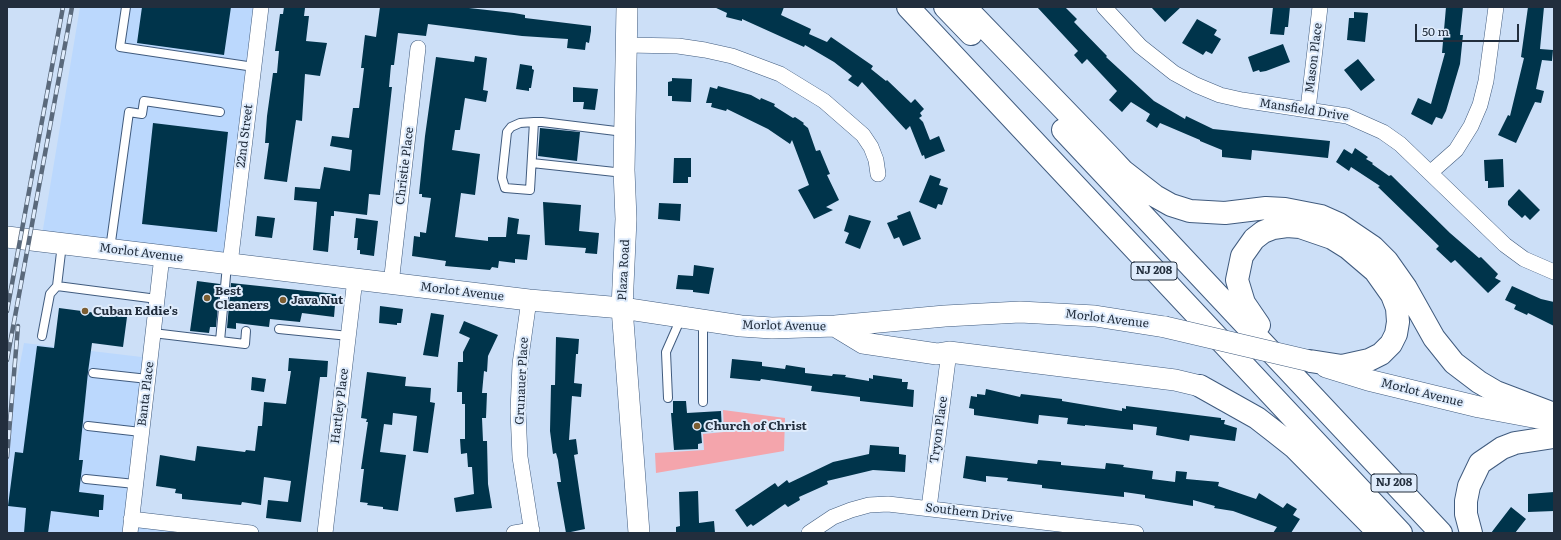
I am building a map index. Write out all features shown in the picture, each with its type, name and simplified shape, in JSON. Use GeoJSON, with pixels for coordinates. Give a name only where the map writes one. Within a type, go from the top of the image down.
{"type":"FeatureCollection","features":[{"type":"Feature","properties":{"kind":"highway","name":"NJ 208"},"geometry":{"type":"LineString","coordinates":[[908,7],[1401,533]]}},
{"type":"Feature","properties":{"kind":"highway","name":"NJ 208"},"geometry":{"type":"LineString","coordinates":[[945,7],[1441,533]]}},
{"type":"Feature","properties":{"kind":"highway"},"geometry":{"type":"LineString","coordinates":[[965,7],[1108,155],[1129,175],[1155,196],[1171,205],[1190,211],[1225,213],[1266,208],[1302,210],[1339,224],[1373,247],[1387,261],[1406,288],[1434,338],[1454,363],[1472,377],[1496,392],[1554,414]]}},
{"type":"Feature","properties":{"kind":"highway"},"geometry":{"type":"LineString","coordinates":[[1310,362],[1342,366],[1369,360],[1381,354],[1391,344],[1396,334],[1398,322],[1397,308],[1392,295],[1375,271],[1348,248],[1332,238],[1300,227],[1287,226],[1273,228],[1263,232],[1246,247],[1238,267],[1237,280],[1239,292],[1251,314],[1339,426]]}},
{"type":"Feature","properties":{"kind":"highway"},"geometry":{"type":"LineString","coordinates":[[1200,386],[1257,418],[1276,432],[1294,447],[1379,533]]}},
{"type":"Feature","properties":{"kind":"highway"},"geometry":{"type":"LineString","coordinates":[[1471,533],[1466,514],[1466,501],[1469,486],[1480,463],[1502,448],[1514,444],[1554,437]]}},
{"type":"Feature","properties":{"kind":"street","name":"22nd Street"},"geometry":{"type":"LineString","coordinates":[[229,264],[261,7]]}},
{"type":"Feature","properties":{"kind":"street","name":"Plaza Road"},"geometry":{"type":"LineString","coordinates":[[627,7],[624,173],[626,219],[622,308],[639,533]]}},
{"type":"Feature","properties":{"kind":"street","name":"Mansfield Drive"},"geometry":{"type":"LineString","coordinates":[[1104,7],[1140,46],[1174,72],[1196,85],[1220,95],[1242,100],[1347,116],[1372,126],[1400,144],[1505,245],[1524,258],[1554,272]]}},
{"type":"Feature","properties":{"kind":"street","name":"Mason Place"},"geometry":{"type":"LineString","coordinates":[[1308,109],[1320,7]]}},
{"type":"Feature","properties":{"kind":"street"},"geometry":{"type":"LineString","coordinates":[[1430,173],[1456,150],[1471,126],[1480,106],[1486,81],[1496,7]]}},
{"type":"Feature","properties":{"kind":"street"},"geometry":{"type":"LineString","coordinates":[[626,44],[678,46],[705,50],[732,56],[780,74],[824,101],[863,134],[871,147],[876,160],[878,174]]}},
{"type":"Feature","properties":{"kind":"street","name":"Christie Place"},"geometry":{"type":"LineString","coordinates":[[391,284],[418,48]]}},
{"type":"Feature","properties":{"kind":"street","name":"Morlot Avenue"},"geometry":{"type":"LineString","coordinates":[[7,237],[529,300],[622,308],[703,321],[772,328],[835,326],[945,316],[1020,312],[1095,316],[1165,327],[1310,362],[1368,380],[1450,400],[1554,421]]}},
{"type":"Feature","properties":{"kind":"street","name":"Banta Place"},"geometry":{"type":"LineString","coordinates":[[131,526],[162,256]]}},
{"type":"Feature","properties":{"kind":"street","name":"Hartley Place"},"geometry":{"type":"LineString","coordinates":[[325,533],[356,279]]}},
{"type":"Feature","properties":{"kind":"street","name":"Grunauer Place"},"geometry":{"type":"LineString","coordinates":[[529,300],[520,364],[518,411],[520,457],[532,531]]}},
{"type":"Feature","properties":{"kind":"street"},"geometry":{"type":"LineString","coordinates":[[835,326],[863,342],[937,354],[950,352],[1175,380],[1200,386]]}},
{"type":"Feature","properties":{"kind":"street","name":"Tryon Place"},"geometry":{"type":"LineString","coordinates":[[929,508],[950,352]]}},
{"type":"Feature","properties":{"kind":"street","name":"Southern Drive"},"geometry":{"type":"LineString","coordinates":[[809,533],[833,517],[851,510],[869,505],[888,504],[1136,533]]}},
{"type":"Feature","properties":{"kind":"street"},"geometry":{"type":"LineString","coordinates":[[131,526],[251,533]]}},
{"type":"Feature","properties":{"kind":"street"},"geometry":{"type":"LineString","coordinates":[[514,533],[532,531]]}},
{"type":"Feature","properties":{"kind":"lane"},"geometry":{"type":"LineString","coordinates":[[126,7],[120,47],[254,67]]}},
{"type":"Feature","properties":{"kind":"lane"},"geometry":{"type":"LineString","coordinates":[[110,249],[130,112],[142,114],[144,101],[220,112]]}},
{"type":"Feature","properties":{"kind":"lane"},"geometry":{"type":"LineString","coordinates":[[534,122],[530,190],[505,188],[502,178],[507,132],[511,127],[520,123],[534,122],[625,132]]}},
{"type":"Feature","properties":{"kind":"lane"},"geometry":{"type":"LineString","coordinates":[[532,163],[624,173]]}},
{"type":"Feature","properties":{"kind":"lane"},"geometry":{"type":"LineString","coordinates":[[42,336],[50,294],[56,286],[62,244]]}},
{"type":"Feature","properties":{"kind":"lane"},"geometry":{"type":"LineString","coordinates":[[220,341],[229,264]]}},
{"type":"Feature","properties":{"kind":"lane"},"geometry":{"type":"LineString","coordinates":[[56,286],[157,299]]}},
{"type":"Feature","properties":{"kind":"lane"},"geometry":{"type":"LineString","coordinates":[[668,398],[666,352],[682,318]]}},
{"type":"Feature","properties":{"kind":"lane"},"geometry":{"type":"LineString","coordinates":[[703,321],[703,402]]}},
{"type":"Feature","properties":{"kind":"lane"},"geometry":{"type":"LineString","coordinates":[[279,329],[349,336]]}},
{"type":"Feature","properties":{"kind":"lane"},"geometry":{"type":"LineString","coordinates":[[153,333],[245,344],[246,331]]}},
{"type":"Feature","properties":{"kind":"lane"},"geometry":{"type":"LineString","coordinates":[[93,373],[148,379]]}},
{"type":"Feature","properties":{"kind":"lane"},"geometry":{"type":"LineString","coordinates":[[88,426],[141,432]]}},
{"type":"Feature","properties":{"kind":"lane"},"geometry":{"type":"LineString","coordinates":[[86,480],[135,484]]}},
{"type":"Feature","properties":{"kind":"shaded area"},"geometry":{"type":"Polygon","coordinates":[[[80,7],[261,7],[230,264],[41,241],[80,7]]]}},
{"type":"Feature","properties":{"kind":"shaded area"},"geometry":{"type":"Polygon","coordinates":[[[24,343],[150,358],[131,519],[225,533],[7,533],[7,431],[24,343]]]}},
{"type":"Feature","properties":{"kind":"shaded area"},"geometry":{"type":"Polygon","coordinates":[[[723,410],[785,418],[784,451],[656,473],[655,453],[704,450],[703,434],[724,432],[723,410]]]}},
{"type":"Feature","properties":{"kind":"building"},"geometry":{"type":"Polygon","coordinates":[[[142,7],[231,7],[224,55],[137,43],[142,7]]]}},
{"type":"Feature","properties":{"kind":"building"},"geometry":{"type":"Polygon","coordinates":[[[284,7],[305,8],[304,16],[309,16],[306,41],[327,43],[320,76],[305,74],[302,121],[296,120],[287,182],[264,179],[269,143],[265,143],[267,116],[273,73],[277,73],[279,51],[275,51],[280,14],[283,14],[284,7]]]}},
{"type":"Feature","properties":{"kind":"building"},"geometry":{"type":"Polygon","coordinates":[[[380,7],[460,7],[514,13],[525,15],[525,18],[591,26],[591,31],[589,43],[586,42],[585,50],[567,48],[568,39],[522,36],[428,24],[426,36],[398,33],[394,65],[391,65],[389,87],[392,87],[380,195],[369,194],[367,215],[334,211],[334,216],[331,216],[328,252],[313,250],[317,202],[294,200],[295,187],[320,189],[324,167],[350,171],[352,150],[330,146],[332,136],[349,138],[353,108],[359,108],[364,68],[361,68],[365,35],[376,37],[380,7]]]}},
{"type":"Feature","properties":{"kind":"building"},"geometry":{"type":"Polygon","coordinates":[[[714,7],[784,7],[781,15],[811,29],[809,34],[827,42],[831,37],[873,66],[871,69],[886,81],[887,80],[911,103],[915,99],[924,109],[920,113],[922,116],[919,118],[923,122],[930,140],[939,136],[945,151],[925,159],[924,155],[922,156],[910,126],[906,130],[862,82],[858,87],[848,80],[852,76],[834,62],[805,45],[804,47],[742,19],[742,21],[726,17],[727,13],[714,7]]]}},
{"type":"Feature","properties":{"kind":"building"},"geometry":{"type":"Polygon","coordinates":[[[1037,7],[1065,7],[1077,19],[1074,22],[1107,56],[1106,57],[1154,101],[1185,119],[1186,116],[1213,129],[1330,141],[1328,158],[1252,150],[1251,160],[1222,157],[1222,150],[1200,140],[1160,123],[1157,128],[1146,121],[1150,114],[1131,102],[1122,112],[1109,100],[1117,91],[1087,59],[1082,64],[1074,55],[1078,51],[1037,7]]]}},
{"type":"Feature","properties":{"kind":"building"},"geometry":{"type":"Polygon","coordinates":[[[1151,7],[1181,7],[1165,22],[1151,7]]]}},
{"type":"Feature","properties":{"kind":"building"},"geometry":{"type":"Polygon","coordinates":[[[1273,7],[1290,7],[1288,27],[1285,27],[1284,35],[1270,34],[1273,7]]]}},
{"type":"Feature","properties":{"kind":"building"},"geometry":{"type":"Polygon","coordinates":[[[1446,7],[1463,7],[1460,35],[1463,35],[1460,64],[1446,111],[1442,119],[1436,117],[1432,125],[1411,114],[1418,98],[1431,104],[1445,53],[1442,53],[1446,7]]]}},
{"type":"Feature","properties":{"kind":"building"},"geometry":{"type":"Polygon","coordinates":[[[1528,7],[1544,7],[1540,49],[1553,50],[1552,61],[1542,60],[1536,89],[1544,91],[1541,103],[1535,102],[1516,143],[1498,135],[1508,115],[1510,116],[1524,58],[1521,57],[1528,7]]]}},
{"type":"Feature","properties":{"kind":"building"},"geometry":{"type":"Polygon","coordinates":[[[1354,12],[1368,13],[1365,42],[1347,40],[1349,18],[1354,18],[1354,12]]]}},
{"type":"Feature","properties":{"kind":"building"},"geometry":{"type":"Polygon","coordinates":[[[1197,19],[1217,30],[1214,35],[1221,39],[1212,54],[1206,51],[1203,55],[1182,43],[1197,19]]]}},
{"type":"Feature","properties":{"kind":"building"},"geometry":{"type":"Polygon","coordinates":[[[1283,44],[1290,62],[1266,71],[1260,72],[1259,70],[1253,72],[1248,57],[1283,44]]]}},
{"type":"Feature","properties":{"kind":"building"},"geometry":{"type":"Polygon","coordinates":[[[475,56],[487,58],[483,90],[488,91],[486,102],[465,98],[460,130],[455,130],[452,150],[480,154],[475,195],[461,193],[455,237],[488,241],[488,237],[506,237],[508,217],[519,219],[517,234],[530,235],[527,260],[515,259],[515,263],[499,261],[498,268],[492,267],[490,270],[445,266],[446,261],[412,256],[414,236],[420,237],[420,232],[426,233],[431,198],[422,197],[422,194],[419,194],[436,57],[474,62],[475,56]]]}},
{"type":"Feature","properties":{"kind":"building"},"geometry":{"type":"Polygon","coordinates":[[[1358,59],[1375,80],[1361,91],[1344,70],[1358,59]]]}},
{"type":"Feature","properties":{"kind":"building"},"geometry":{"type":"Polygon","coordinates":[[[520,64],[532,66],[532,69],[534,70],[531,88],[529,88],[529,91],[516,89],[520,64]]]}},
{"type":"Feature","properties":{"kind":"building"},"geometry":{"type":"Polygon","coordinates":[[[672,78],[692,79],[691,102],[672,101],[672,96],[668,96],[668,82],[672,81],[672,78]]]}},
{"type":"Feature","properties":{"kind":"building"},"geometry":{"type":"Polygon","coordinates":[[[718,86],[751,95],[760,100],[761,98],[775,104],[774,106],[804,123],[803,124],[808,128],[816,151],[820,150],[830,174],[827,175],[839,200],[826,207],[833,210],[814,219],[798,190],[809,185],[792,140],[790,144],[768,129],[727,109],[726,111],[711,107],[712,103],[706,103],[710,87],[717,89],[718,86]]]}},
{"type":"Feature","properties":{"kind":"building"},"geometry":{"type":"Polygon","coordinates":[[[573,87],[598,89],[595,110],[583,109],[584,102],[573,102],[573,87]]]}},
{"type":"Feature","properties":{"kind":"building"},"geometry":{"type":"Polygon","coordinates":[[[153,123],[228,132],[217,232],[142,224],[153,123]]]}},
{"type":"Feature","properties":{"kind":"building"},"geometry":{"type":"Polygon","coordinates":[[[540,128],[580,132],[577,161],[538,156],[540,128]]]}},
{"type":"Feature","properties":{"kind":"building"},"geometry":{"type":"Polygon","coordinates":[[[1355,148],[1368,157],[1366,159],[1373,163],[1372,164],[1389,176],[1391,175],[1450,233],[1479,258],[1481,257],[1498,274],[1495,278],[1501,281],[1488,293],[1455,260],[1451,263],[1436,249],[1439,246],[1378,187],[1380,186],[1351,167],[1349,171],[1336,162],[1344,149],[1352,154],[1355,148]]]}},
{"type":"Feature","properties":{"kind":"building"},"geometry":{"type":"Polygon","coordinates":[[[674,158],[691,158],[691,177],[688,177],[688,183],[673,183],[674,158]]]}},
{"type":"Feature","properties":{"kind":"building"},"geometry":{"type":"Polygon","coordinates":[[[1503,159],[1504,187],[1488,188],[1488,181],[1485,181],[1484,160],[1503,159]]]}},
{"type":"Feature","properties":{"kind":"building"},"geometry":{"type":"Polygon","coordinates":[[[930,175],[941,179],[939,185],[948,188],[942,205],[938,204],[936,209],[919,202],[930,175]]]}},
{"type":"Feature","properties":{"kind":"building"},"geometry":{"type":"Polygon","coordinates":[[[1519,189],[1540,210],[1530,220],[1525,215],[1522,218],[1508,205],[1508,201],[1519,189]]]}},
{"type":"Feature","properties":{"kind":"building"},"geometry":{"type":"Polygon","coordinates":[[[543,202],[581,205],[579,231],[599,233],[597,254],[585,253],[586,248],[545,245],[543,202]]]}},
{"type":"Feature","properties":{"kind":"building"},"geometry":{"type":"Polygon","coordinates":[[[659,203],[681,204],[680,221],[658,219],[659,203]]]}},
{"type":"Feature","properties":{"kind":"building"},"geometry":{"type":"Polygon","coordinates":[[[910,211],[921,239],[903,246],[899,237],[894,239],[887,223],[898,219],[897,216],[910,211]]]}},
{"type":"Feature","properties":{"kind":"building"},"geometry":{"type":"Polygon","coordinates":[[[849,215],[871,221],[860,249],[845,243],[849,233],[844,231],[849,215]]]}},
{"type":"Feature","properties":{"kind":"building"},"geometry":{"type":"Polygon","coordinates":[[[257,216],[275,218],[272,238],[255,236],[257,216]]]}},
{"type":"Feature","properties":{"kind":"building"},"geometry":{"type":"Polygon","coordinates":[[[356,218],[378,221],[374,256],[360,254],[360,250],[357,250],[358,238],[354,238],[356,218]]]}},
{"type":"Feature","properties":{"kind":"building"},"geometry":{"type":"Polygon","coordinates":[[[694,265],[714,268],[709,294],[693,292],[693,290],[676,289],[678,275],[693,276],[694,265]]]}},
{"type":"Feature","properties":{"kind":"building"},"geometry":{"type":"Polygon","coordinates":[[[197,281],[220,284],[216,327],[210,327],[209,333],[190,331],[197,281]]]}},
{"type":"Feature","properties":{"kind":"building"},"geometry":{"type":"Polygon","coordinates":[[[231,283],[336,294],[334,317],[302,313],[300,322],[270,319],[269,327],[236,323],[236,329],[227,328],[231,283]]]}},
{"type":"Feature","properties":{"kind":"building"},"geometry":{"type":"Polygon","coordinates":[[[1512,286],[1541,299],[1554,302],[1554,326],[1528,313],[1527,315],[1514,309],[1516,305],[1505,300],[1512,286]]]}},
{"type":"Feature","properties":{"kind":"building"},"geometry":{"type":"Polygon","coordinates":[[[380,306],[403,309],[401,323],[397,323],[397,325],[379,323],[380,306]]]}},
{"type":"Feature","properties":{"kind":"building"},"geometry":{"type":"Polygon","coordinates":[[[59,308],[127,317],[123,347],[92,343],[88,372],[79,460],[83,460],[79,492],[104,495],[103,510],[99,510],[99,517],[51,511],[48,533],[24,533],[26,508],[8,506],[15,452],[23,453],[37,346],[54,348],[59,308]]]}},
{"type":"Feature","properties":{"kind":"building"},"geometry":{"type":"Polygon","coordinates":[[[431,313],[444,315],[438,357],[423,355],[431,313]]]}},
{"type":"Feature","properties":{"kind":"building"},"geometry":{"type":"Polygon","coordinates":[[[464,321],[498,335],[488,356],[487,372],[484,371],[482,393],[487,393],[486,418],[482,418],[483,441],[487,441],[488,484],[492,508],[456,512],[454,498],[474,494],[472,467],[468,467],[467,453],[461,454],[460,439],[465,439],[465,404],[462,404],[462,392],[457,392],[458,362],[463,362],[463,352],[470,338],[459,333],[464,321]]]}},
{"type":"Feature","properties":{"kind":"building"},"geometry":{"type":"Polygon","coordinates":[[[556,337],[579,339],[578,354],[576,354],[574,383],[582,384],[581,397],[572,396],[569,440],[576,439],[578,454],[574,455],[585,529],[566,533],[557,482],[561,482],[558,460],[556,453],[553,454],[550,431],[551,385],[555,385],[556,337]]]}},
{"type":"Feature","properties":{"kind":"building"},"geometry":{"type":"Polygon","coordinates":[[[289,358],[328,361],[327,377],[320,377],[301,522],[266,518],[268,500],[288,502],[291,481],[264,477],[261,505],[242,502],[241,505],[182,499],[182,494],[175,493],[176,489],[156,486],[160,455],[195,461],[197,446],[245,452],[246,450],[255,451],[258,426],[262,426],[264,402],[286,404],[291,371],[288,371],[289,358]]]}},
{"type":"Feature","properties":{"kind":"building"},"geometry":{"type":"Polygon","coordinates":[[[732,359],[762,362],[762,366],[785,369],[786,365],[805,368],[805,373],[832,376],[833,374],[846,375],[845,377],[869,381],[869,378],[873,379],[873,375],[902,379],[902,382],[908,382],[907,389],[914,390],[913,407],[860,401],[860,397],[811,391],[812,386],[761,379],[760,381],[730,378],[732,359]]]}},
{"type":"Feature","properties":{"kind":"building"},"geometry":{"type":"Polygon","coordinates":[[[367,372],[406,377],[405,386],[431,388],[430,402],[435,403],[428,453],[413,451],[417,416],[393,413],[392,425],[384,424],[380,452],[406,455],[398,511],[383,509],[383,507],[367,505],[368,503],[360,502],[364,469],[361,469],[368,422],[366,422],[367,419],[361,418],[367,372]]]}},
{"type":"Feature","properties":{"kind":"building"},"geometry":{"type":"Polygon","coordinates":[[[252,377],[266,379],[264,392],[251,390],[252,377]]]}},
{"type":"Feature","properties":{"kind":"building"},"geometry":{"type":"Polygon","coordinates":[[[986,389],[1020,397],[1021,394],[1062,399],[1062,401],[1122,411],[1122,408],[1126,409],[1126,406],[1221,418],[1221,420],[1225,420],[1224,424],[1237,428],[1235,441],[1190,435],[1189,441],[1156,435],[1157,427],[1133,424],[1133,430],[1067,424],[1068,418],[1039,415],[1038,424],[974,415],[974,409],[969,408],[971,396],[977,397],[977,394],[985,395],[986,389]]]}},
{"type":"Feature","properties":{"kind":"building"},"geometry":{"type":"Polygon","coordinates":[[[673,401],[686,401],[687,413],[721,411],[722,431],[701,432],[702,443],[698,444],[698,449],[674,450],[671,413],[673,413],[673,401]]]}},
{"type":"Feature","properties":{"kind":"building"},"geometry":{"type":"Polygon","coordinates":[[[870,445],[899,447],[899,454],[906,455],[905,472],[873,470],[827,481],[828,484],[799,497],[800,500],[788,507],[785,504],[753,526],[751,524],[747,527],[735,510],[775,483],[778,487],[787,480],[789,483],[833,462],[869,454],[870,445]]]}},
{"type":"Feature","properties":{"kind":"building"},"geometry":{"type":"Polygon","coordinates":[[[966,456],[1037,464],[1038,460],[1061,462],[1061,465],[1105,469],[1106,463],[1124,465],[1123,467],[1153,471],[1152,479],[1175,482],[1176,471],[1187,472],[1186,479],[1219,482],[1218,486],[1256,499],[1259,493],[1283,508],[1287,503],[1297,509],[1293,515],[1300,519],[1291,533],[1273,533],[1277,527],[1233,511],[1214,508],[1215,506],[1193,500],[1193,506],[1145,498],[1145,495],[1124,492],[1124,497],[1042,488],[1042,485],[1007,481],[1008,478],[986,476],[986,482],[963,478],[966,456]]]}},
{"type":"Feature","properties":{"kind":"building"},"geometry":{"type":"Polygon","coordinates":[[[698,491],[699,523],[714,521],[715,533],[676,533],[676,527],[680,526],[679,492],[698,491]]]}},
{"type":"Feature","properties":{"kind":"building"},"geometry":{"type":"Polygon","coordinates":[[[1554,492],[1554,511],[1528,512],[1528,494],[1554,492]]]}},
{"type":"Feature","properties":{"kind":"building"},"geometry":{"type":"Polygon","coordinates":[[[1511,507],[1526,519],[1515,533],[1491,533],[1511,507]]]}},
{"type":"Feature","properties":{"kind":"railway"},"geometry":{"type":"LineString","coordinates":[[7,311],[63,7]]}},
{"type":"Feature","properties":{"kind":"railway"},"geometry":{"type":"LineString","coordinates":[[7,360],[72,7]]}},
{"type":"Feature","properties":{"kind":"railway"},"geometry":{"type":"LineString","coordinates":[[7,457],[18,326]]}},
{"type":"Feature","properties":{"kind":"place","name":"Best Cleaners"},"geometry":{"type":"Point","coordinates":[207,298]}},
{"type":"Feature","properties":{"kind":"place","name":"Java Nut"},"geometry":{"type":"Point","coordinates":[283,300]}},
{"type":"Feature","properties":{"kind":"place","name":"Cuban Eddie's"},"geometry":{"type":"Point","coordinates":[85,311]}},
{"type":"Feature","properties":{"kind":"place","name":"Church of Christ"},"geometry":{"type":"Point","coordinates":[697,426]}}]}
